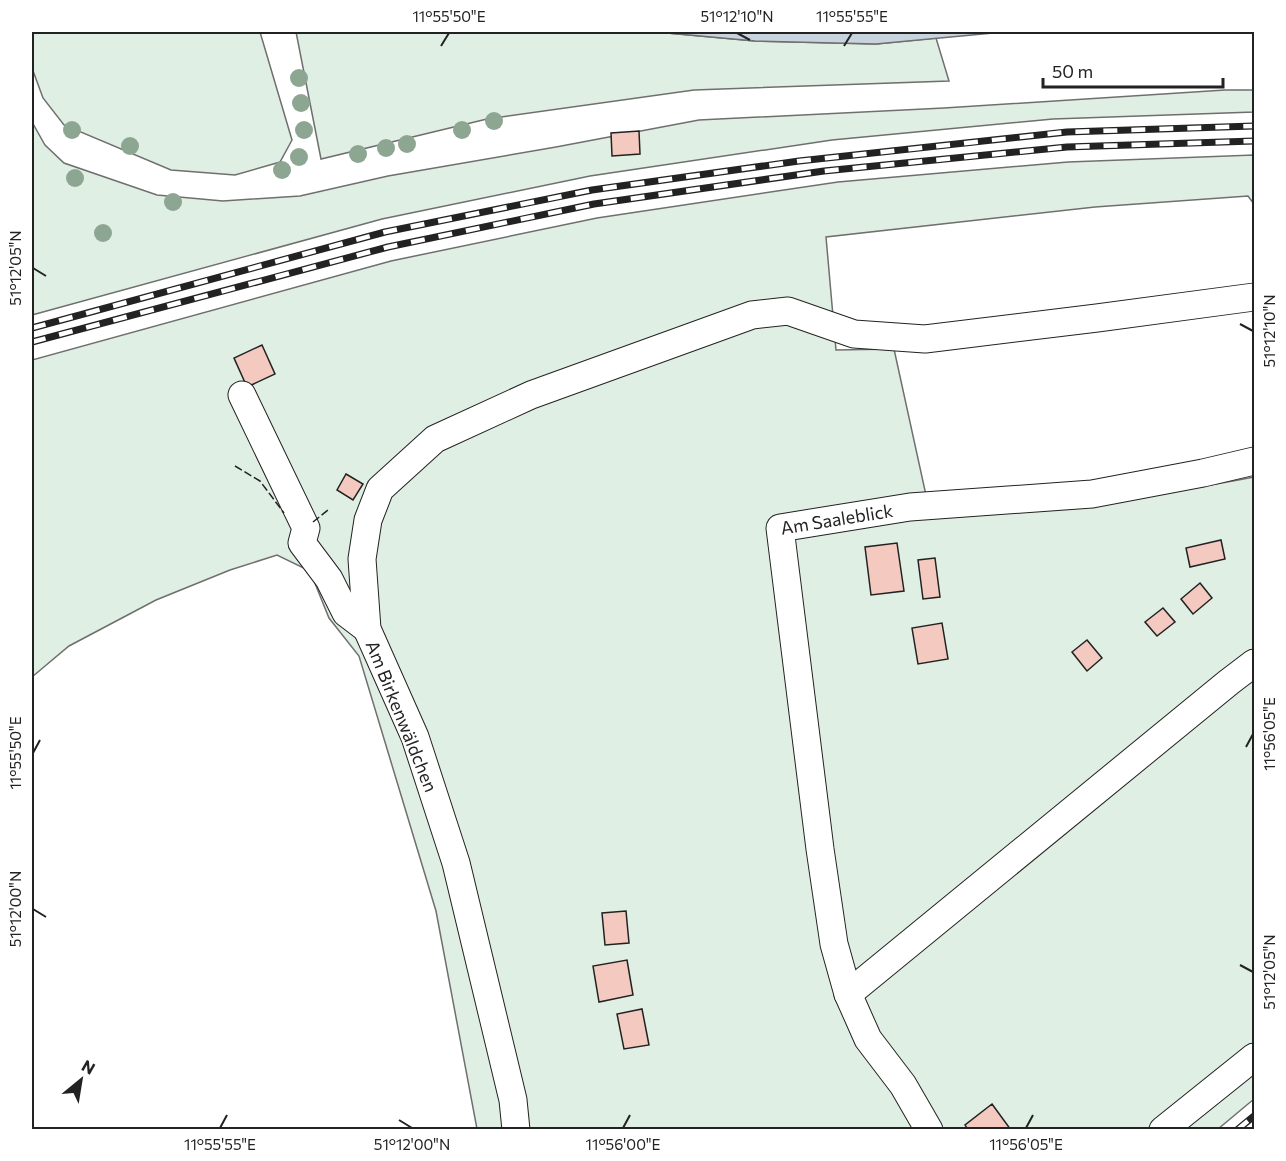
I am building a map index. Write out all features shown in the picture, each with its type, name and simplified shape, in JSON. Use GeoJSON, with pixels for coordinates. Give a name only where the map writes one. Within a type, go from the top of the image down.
{"type":"FeatureCollection","features":[{"type":"Feature","properties":{"kind":"street","name":"Am Birkenwäldchen"},"geometry":{"type":"LineString","coordinates":[[516,1130],[513,1100],[456,863],[415,737],[367,629],[362,559],[368,520],[380,489],[435,439],[531,395],[752,315],[788,311],[854,334],[925,339],[1254,297]]}},
{"type":"Feature","properties":{"kind":"street"},"geometry":{"type":"LineString","coordinates":[[242,395],[306,528],[302,543],[329,579],[346,613],[367,629]]}},
{"type":"Feature","properties":{"kind":"street","name":"Am Saaleblick"},"geometry":{"type":"LineString","coordinates":[[929,1130],[903,1085],[868,1039],[848,994],[834,944],[780,528],[910,507],[1092,494],[1203,474],[1254,460]]}},
{"type":"Feature","properties":{"kind":"street"},"geometry":{"type":"LineString","coordinates":[[848,994],[1254,663]]}},
{"type":"Feature","properties":{"kind":"street"},"geometry":{"type":"LineString","coordinates":[[1163,1130],[1254,1057]]}},
{"type":"Feature","properties":{"kind":"green space"},"geometry":{"type":"Polygon","coordinates":[[[32,32],[260,32],[292,140],[280,162],[235,175],[171,170],[64,125],[43,98],[32,68],[32,32]]]}},
{"type":"Feature","properties":{"kind":"green space"},"geometry":{"type":"Polygon","coordinates":[[[296,32],[656,32],[755,41],[876,44],[936,38],[949,81],[694,90],[487,119],[321,159],[296,32]]]}},
{"type":"Feature","properties":{"kind":"green space"},"geometry":{"type":"Polygon","coordinates":[[[1254,90],[1254,112],[1053,119],[832,140],[590,176],[382,219],[32,315],[32,122],[45,145],[64,163],[157,195],[223,201],[300,196],[388,176],[699,120],[944,108],[1254,90]]]}},
{"type":"Feature","properties":{"kind":"green space"},"geometry":{"type":"Polygon","coordinates":[[[1254,155],[1254,204],[1248,196],[1095,207],[826,237],[836,350],[894,349],[931,518],[1133,497],[1254,477],[1254,1099],[1218,1129],[477,1129],[436,911],[359,656],[329,618],[310,571],[277,555],[230,570],[156,600],[69,646],[32,677],[32,360],[391,261],[597,218],[838,182],[1068,162],[1254,155]]]}},
{"type":"Feature","properties":{"kind":"shaded area"},"geometry":{"type":"Polygon","coordinates":[[[656,32],[1004,32],[876,44],[755,41],[656,32]]]}},
{"type":"Feature","properties":{"kind":"building"},"geometry":{"type":"Polygon","coordinates":[[[639,131],[640,154],[612,156],[611,133],[639,131]]]}},
{"type":"Feature","properties":{"kind":"building"},"geometry":{"type":"Polygon","coordinates":[[[262,345],[275,374],[247,387],[234,358],[262,345]]]}},
{"type":"Feature","properties":{"kind":"building"},"geometry":{"type":"Polygon","coordinates":[[[346,474],[363,484],[353,500],[337,490],[346,474]]]}},
{"type":"Feature","properties":{"kind":"building"},"geometry":{"type":"Polygon","coordinates":[[[1221,540],[1225,559],[1190,567],[1186,548],[1221,540]]]}},
{"type":"Feature","properties":{"kind":"building"},"geometry":{"type":"Polygon","coordinates":[[[897,543],[904,591],[871,595],[865,547],[897,543]]]}},
{"type":"Feature","properties":{"kind":"building"},"geometry":{"type":"Polygon","coordinates":[[[935,558],[940,597],[923,599],[918,560],[935,558]]]}},
{"type":"Feature","properties":{"kind":"building"},"geometry":{"type":"Polygon","coordinates":[[[1200,583],[1212,598],[1193,614],[1181,599],[1200,583]]]}},
{"type":"Feature","properties":{"kind":"building"},"geometry":{"type":"Polygon","coordinates":[[[1163,608],[1175,622],[1157,636],[1145,622],[1163,608]]]}},
{"type":"Feature","properties":{"kind":"building"},"geometry":{"type":"Polygon","coordinates":[[[942,623],[948,659],[918,664],[912,628],[942,623]]]}},
{"type":"Feature","properties":{"kind":"building"},"geometry":{"type":"Polygon","coordinates":[[[1087,640],[1102,658],[1087,671],[1072,652],[1087,640]]]}},
{"type":"Feature","properties":{"kind":"building"},"geometry":{"type":"Polygon","coordinates":[[[626,911],[629,943],[605,945],[602,913],[626,911]]]}},
{"type":"Feature","properties":{"kind":"building"},"geometry":{"type":"Polygon","coordinates":[[[627,960],[633,995],[599,1002],[593,966],[627,960]]]}},
{"type":"Feature","properties":{"kind":"building"},"geometry":{"type":"Polygon","coordinates":[[[642,1009],[649,1045],[624,1049],[617,1014],[642,1009]]]}},
{"type":"Feature","properties":{"kind":"building"},"geometry":{"type":"Polygon","coordinates":[[[992,1104],[1011,1130],[968,1130],[965,1125],[992,1104]]]}},
{"type":"Feature","properties":{"kind":"railway"},"geometry":{"type":"LineString","coordinates":[[32,328],[385,232],[592,190],[799,161],[1067,132],[1254,126]]}},
{"type":"Feature","properties":{"kind":"railway"},"geometry":{"type":"LineString","coordinates":[[32,342],[388,247],[594,204],[824,171],[1067,147],[1254,141]]}},
{"type":"Feature","properties":{"kind":"railway"},"geometry":{"type":"LineString","coordinates":[[1237,1130],[1254,1116]]}},
{"type":"Feature","properties":{"kind":"fence"},"geometry":{"type":"LineString","coordinates":[[235,466],[260,481],[284,513]]}},
{"type":"Feature","properties":{"kind":"fence"},"geometry":{"type":"LineString","coordinates":[[313,522],[328,510]]}}]}
